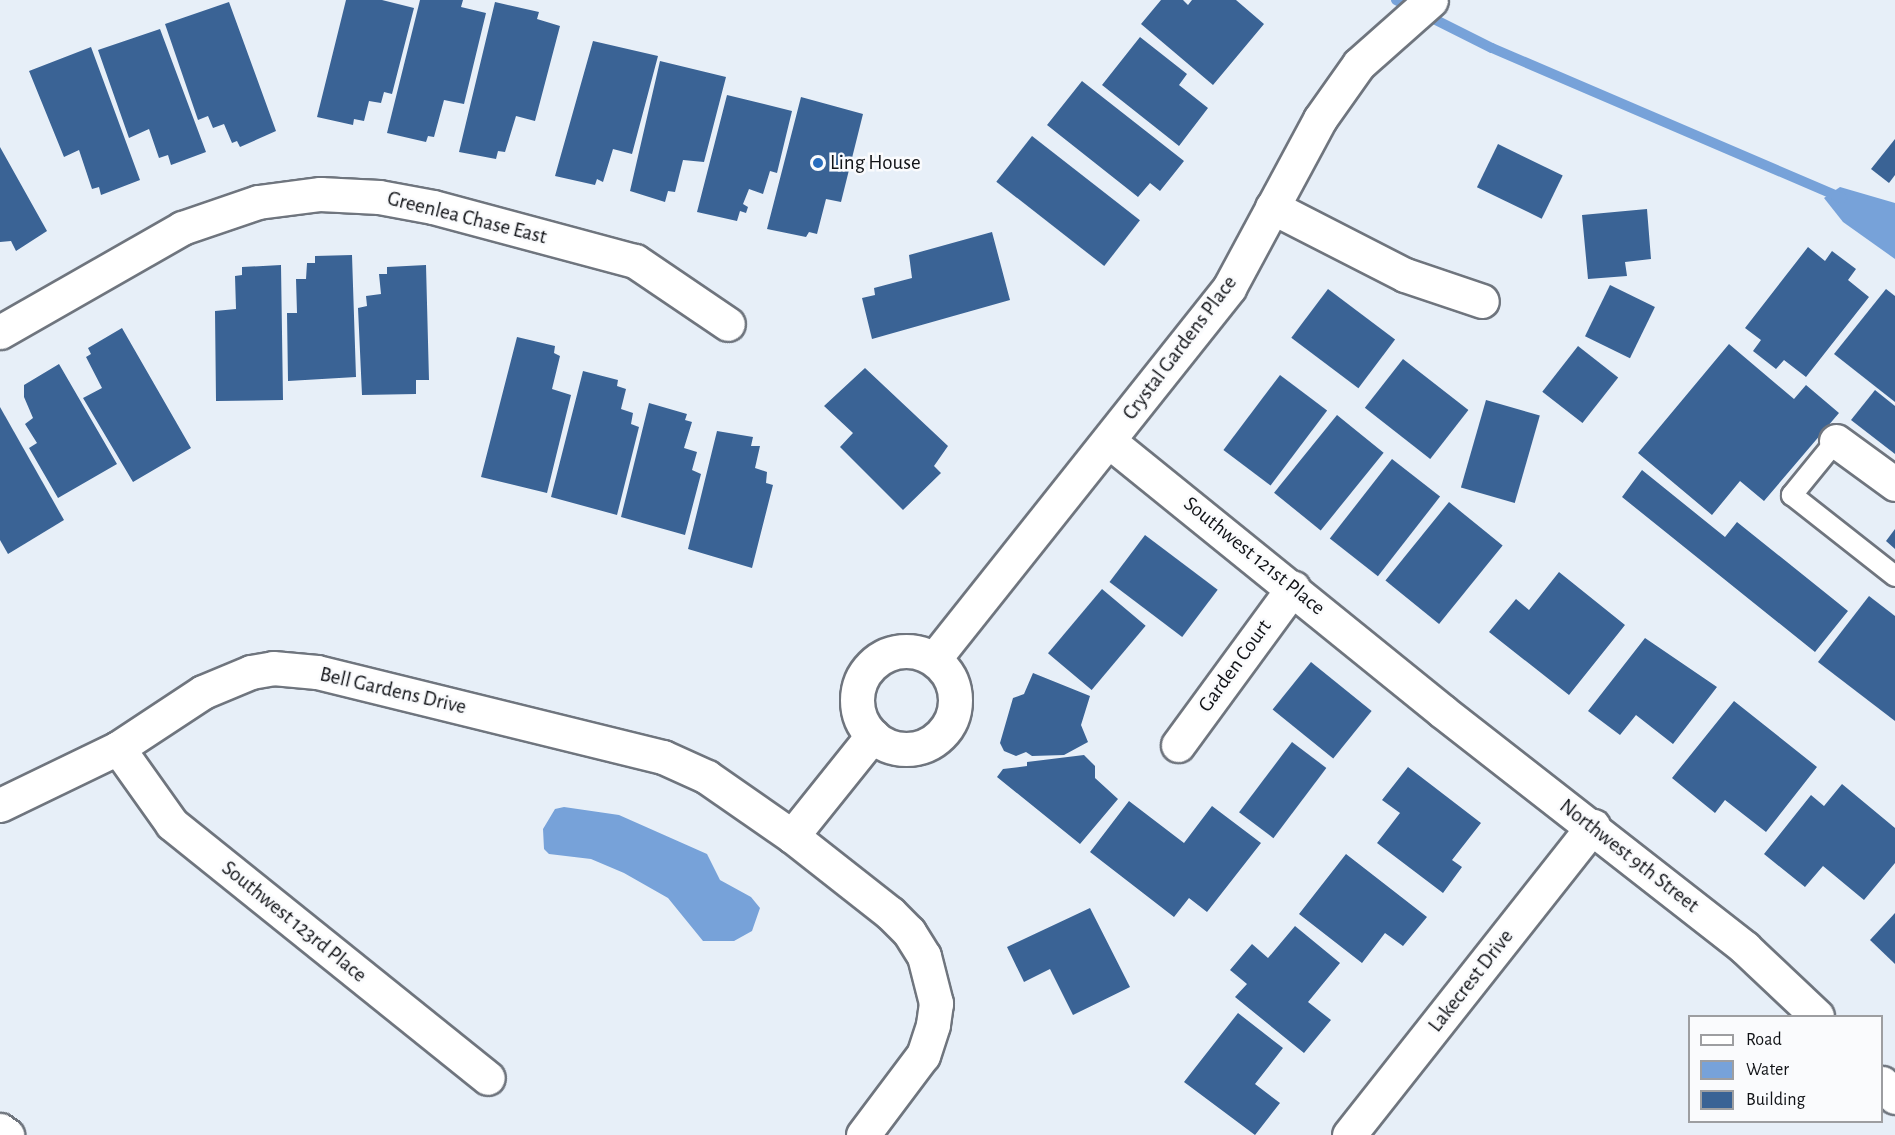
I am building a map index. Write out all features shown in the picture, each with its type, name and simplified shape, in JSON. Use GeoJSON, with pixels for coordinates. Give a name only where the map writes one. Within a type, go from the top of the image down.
{"type":"FeatureCollection","features":[{"type":"Feature","properties":{"kind":"street","name":"Crystal Gardens Place"},"geometry":{"type":"LineString","coordinates":[[934,659],[1110,442],[1229,288],[1320,119],[1359,64],[1431,0]]}},
{"type":"Feature","properties":{"kind":"street","name":"Greenlea Chase East"},"geometry":{"type":"LineString","coordinates":[[0,332],[182,228],[258,202],[320,194],[379,197],[433,207],[635,261],[728,324]]}},
{"type":"Feature","properties":{"kind":"street"},"geometry":{"type":"LineString","coordinates":[[1272,207],[1405,275],[1482,302]]}},
{"type":"Feature","properties":{"kind":"street"},"geometry":{"type":"LineString","coordinates":[[1836,441],[1895,484]]}},
{"type":"Feature","properties":{"kind":"street","name":"Southwest 121st Place"},"geometry":{"type":"LineString","coordinates":[[1110,442],[1434,703]]}},
{"type":"Feature","properties":{"kind":"street","name":"Garden Court"},"geometry":{"type":"LineString","coordinates":[[1178,745],[1293,588]]}},
{"type":"Feature","properties":{"kind":"street"},"geometry":{"type":"LineString","coordinates":[[895,652],[919,652],[934,659],[950,679],[955,698],[949,723],[939,737],[919,747],[900,748],[873,735],[860,716],[857,700],[862,676],[875,661],[895,652]]}},
{"type":"Feature","properties":{"kind":"street","name":"Bell Gardens Drive"},"geometry":{"type":"LineString","coordinates":[[0,805],[118,748],[203,692],[251,672],[273,668],[317,672],[663,758],[707,777],[792,836],[909,932],[933,981],[936,1003],[923,1054],[863,1135]]}},
{"type":"Feature","properties":{"kind":"street","name":"Northwest 9th Street"},"geometry":{"type":"LineString","coordinates":[[1434,703],[1746,948],[1815,1015]]}},
{"type":"Feature","properties":{"kind":"street"},"geometry":{"type":"LineString","coordinates":[[792,836],[873,735]]}},
{"type":"Feature","properties":{"kind":"street","name":"Southwest 123rd Place"},"geometry":{"type":"LineString","coordinates":[[118,748],[172,824],[488,1078]]}},
{"type":"Feature","properties":{"kind":"street","name":"Lakecrest Drive"},"geometry":{"type":"LineString","coordinates":[[1349,1135],[1593,826]]}},
{"type":"Feature","properties":{"kind":"street"},"geometry":{"type":"LineString","coordinates":[[1883,1085],[1895,1097]]}},
{"type":"Feature","properties":{"kind":"street"},"geometry":{"type":"LineString","coordinates":[[0,1130],[7,1135]]}},
{"type":"Feature","properties":{"kind":"lane"},"geometry":{"type":"LineString","coordinates":[[1836,441],[1792,495],[1895,576]]}},
{"type":"Feature","properties":{"kind":"water"},"geometry":{"type":"Polygon","coordinates":[[[1840,187],[1895,203],[1895,259],[1843,222],[1824,198],[1840,187]]]}},
{"type":"Feature","properties":{"kind":"water"},"geometry":{"type":"Polygon","coordinates":[[[564,807],[619,815],[707,854],[720,880],[751,897],[760,908],[752,931],[734,941],[703,941],[668,898],[624,873],[591,859],[549,854],[544,849],[543,829],[555,809],[564,807]]]}},
{"type":"Feature","properties":{"kind":"building"},"geometry":{"type":"Polygon","coordinates":[[[346,0],[382,0],[414,8],[392,94],[384,92],[381,103],[369,101],[364,121],[354,119],[353,125],[317,117],[346,0]]]}},
{"type":"Feature","properties":{"kind":"building"},"geometry":{"type":"Polygon","coordinates":[[[420,0],[463,0],[461,7],[486,13],[464,104],[444,100],[434,137],[428,136],[426,142],[387,133],[420,0]]]}},
{"type":"Feature","properties":{"kind":"building"},"geometry":{"type":"Polygon","coordinates":[[[1161,0],[1183,0],[1188,5],[1192,0],[1236,0],[1264,24],[1213,85],[1141,24],[1161,0]]]}},
{"type":"Feature","properties":{"kind":"building"},"geometry":{"type":"Polygon","coordinates":[[[229,2],[276,131],[240,147],[237,141],[232,143],[224,124],[213,128],[208,116],[198,120],[165,24],[229,2]]]}},
{"type":"Feature","properties":{"kind":"building"},"geometry":{"type":"Polygon","coordinates":[[[495,2],[539,12],[537,19],[560,26],[535,121],[516,116],[505,152],[498,151],[496,159],[459,152],[495,2]]]}},
{"type":"Feature","properties":{"kind":"building"},"geometry":{"type":"Polygon","coordinates":[[[160,29],[206,152],[171,165],[168,155],[159,158],[149,129],[129,138],[98,50],[160,29]]]}},
{"type":"Feature","properties":{"kind":"building"},"geometry":{"type":"Polygon","coordinates":[[[1140,37],[1187,74],[1179,85],[1208,108],[1179,146],[1102,85],[1140,37]]]}},
{"type":"Feature","properties":{"kind":"building"},"geometry":{"type":"Polygon","coordinates":[[[593,41],[658,56],[632,154],[613,149],[603,182],[597,179],[595,185],[555,176],[593,41]]]}},
{"type":"Feature","properties":{"kind":"building"},"geometry":{"type":"Polygon","coordinates":[[[91,47],[140,180],[101,195],[99,187],[92,189],[79,150],[64,157],[29,71],[91,47]]]}},
{"type":"Feature","properties":{"kind":"building"},"geometry":{"type":"Polygon","coordinates":[[[660,61],[726,77],[704,162],[683,160],[675,192],[668,191],[665,202],[630,191],[660,61]]]}},
{"type":"Feature","properties":{"kind":"building"},"geometry":{"type":"Polygon","coordinates":[[[1082,81],[1184,161],[1160,191],[1150,183],[1138,197],[1047,125],[1082,81]]]}},
{"type":"Feature","properties":{"kind":"building"},"geometry":{"type":"Polygon","coordinates":[[[727,95],[792,111],[777,173],[770,171],[763,194],[749,189],[743,204],[748,207],[746,213],[740,211],[737,221],[697,212],[727,95]]]}},
{"type":"Feature","properties":{"kind":"building","name":"Ling House"},"geometry":{"type":"Polygon","coordinates":[[[801,97],[863,114],[841,202],[826,199],[817,234],[809,232],[806,237],[767,229],[801,97]]]}},
{"type":"Feature","properties":{"kind":"building"},"geometry":{"type":"Polygon","coordinates":[[[1032,136],[1140,220],[1104,266],[996,182],[1032,136]]]}},
{"type":"Feature","properties":{"kind":"building"},"geometry":{"type":"Polygon","coordinates":[[[1895,139],[1895,175],[1889,183],[1871,169],[1895,139]]]}},
{"type":"Feature","properties":{"kind":"building"},"geometry":{"type":"Polygon","coordinates":[[[1498,144],[1563,176],[1542,219],[1477,187],[1498,144]]]}},
{"type":"Feature","properties":{"kind":"building"},"geometry":{"type":"Polygon","coordinates":[[[0,147],[47,231],[16,251],[11,241],[0,242],[0,147]]]}},
{"type":"Feature","properties":{"kind":"building"},"geometry":{"type":"Polygon","coordinates":[[[1647,209],[1651,259],[1625,262],[1627,276],[1588,279],[1582,215],[1647,209]]]}},
{"type":"Feature","properties":{"kind":"building"},"geometry":{"type":"Polygon","coordinates":[[[992,232],[1010,300],[872,339],[862,298],[875,295],[874,288],[912,278],[909,255],[992,232]]]}},
{"type":"Feature","properties":{"kind":"building"},"geometry":{"type":"Polygon","coordinates":[[[1808,247],[1825,261],[1832,251],[1856,269],[1848,280],[1869,297],[1806,377],[1784,360],[1776,369],[1753,351],[1761,340],[1745,328],[1808,247]]]}},
{"type":"Feature","properties":{"kind":"building"},"geometry":{"type":"Polygon","coordinates":[[[352,255],[356,377],[288,381],[287,313],[297,313],[296,279],[306,279],[307,263],[315,263],[315,256],[352,255]]]}},
{"type":"Feature","properties":{"kind":"building"},"geometry":{"type":"Polygon","coordinates":[[[281,265],[283,400],[216,401],[215,311],[236,309],[235,276],[242,275],[242,267],[281,265]]]}},
{"type":"Feature","properties":{"kind":"building"},"geometry":{"type":"Polygon","coordinates":[[[426,265],[429,380],[416,380],[416,394],[362,395],[358,308],[367,306],[366,296],[381,294],[379,274],[387,274],[387,267],[426,265]]]}},
{"type":"Feature","properties":{"kind":"building"},"geometry":{"type":"Polygon","coordinates":[[[1610,285],[1655,307],[1630,358],[1585,336],[1610,285]]]}},
{"type":"Feature","properties":{"kind":"building"},"geometry":{"type":"Polygon","coordinates":[[[1328,289],[1395,340],[1358,388],[1291,338],[1328,289]]]}},
{"type":"Feature","properties":{"kind":"building"},"geometry":{"type":"Polygon","coordinates":[[[1886,289],[1895,296],[1895,402],[1834,354],[1886,289]]]}},
{"type":"Feature","properties":{"kind":"building"},"geometry":{"type":"Polygon","coordinates":[[[122,328],[191,448],[133,482],[83,398],[102,388],[86,357],[91,354],[88,348],[122,328]]]}},
{"type":"Feature","properties":{"kind":"building"},"geometry":{"type":"Polygon","coordinates":[[[517,337],[555,346],[554,353],[560,356],[552,389],[571,395],[547,493],[481,477],[517,337]]]}},
{"type":"Feature","properties":{"kind":"building"},"geometry":{"type":"Polygon","coordinates":[[[1729,344],[1794,399],[1806,385],[1839,413],[1764,501],[1740,481],[1712,515],[1638,453],[1729,344]]]}},
{"type":"Feature","properties":{"kind":"building"},"geometry":{"type":"Polygon","coordinates":[[[1578,346],[1618,377],[1582,423],[1542,392],[1578,346]]]}},
{"type":"Feature","properties":{"kind":"building"},"geometry":{"type":"Polygon","coordinates":[[[1403,359],[1468,410],[1430,459],[1365,408],[1403,359]]]}},
{"type":"Feature","properties":{"kind":"building"},"geometry":{"type":"Polygon","coordinates":[[[59,364],[117,464],[58,498],[29,448],[37,443],[25,424],[33,418],[24,397],[24,385],[59,364]]]}},
{"type":"Feature","properties":{"kind":"building"},"geometry":{"type":"Polygon","coordinates":[[[865,368],[948,446],[934,466],[941,473],[903,510],[840,447],[853,433],[824,406],[865,368]]]}},
{"type":"Feature","properties":{"kind":"building"},"geometry":{"type":"Polygon","coordinates":[[[583,371],[618,380],[617,386],[626,389],[621,409],[633,413],[631,424],[639,427],[617,515],[551,497],[583,371]]]}},
{"type":"Feature","properties":{"kind":"building"},"geometry":{"type":"Polygon","coordinates":[[[1280,375],[1327,411],[1271,486],[1223,450],[1280,375]]]}},
{"type":"Feature","properties":{"kind":"building"},"geometry":{"type":"Polygon","coordinates":[[[1875,390],[1895,406],[1895,454],[1851,420],[1875,390]]]}},
{"type":"Feature","properties":{"kind":"building"},"geometry":{"type":"Polygon","coordinates":[[[1486,400],[1540,415],[1515,503],[1461,487],[1486,400]]]}},
{"type":"Feature","properties":{"kind":"building"},"geometry":{"type":"Polygon","coordinates":[[[649,403],[687,414],[685,420],[692,422],[684,448],[697,452],[692,470],[701,474],[685,535],[621,517],[649,403]]]}},
{"type":"Feature","properties":{"kind":"building"},"geometry":{"type":"Polygon","coordinates":[[[0,407],[64,520],[8,554],[0,540],[0,407]]]}},
{"type":"Feature","properties":{"kind":"building"},"geometry":{"type":"Polygon","coordinates":[[[1337,415],[1384,453],[1321,530],[1274,493],[1337,415]]]}},
{"type":"Feature","properties":{"kind":"building"},"geometry":{"type":"Polygon","coordinates":[[[717,431],[753,437],[751,446],[760,446],[755,468],[767,472],[766,483],[773,485],[752,568],[688,549],[717,431]]]}},
{"type":"Feature","properties":{"kind":"building"},"geometry":{"type":"Polygon","coordinates":[[[1392,459],[1440,497],[1378,576],[1330,539],[1392,459]]]}},
{"type":"Feature","properties":{"kind":"building"},"geometry":{"type":"Polygon","coordinates":[[[1642,470],[1725,537],[1737,522],[1848,611],[1815,652],[1622,497],[1642,470]]]}},
{"type":"Feature","properties":{"kind":"building"},"geometry":{"type":"Polygon","coordinates":[[[1449,502],[1503,545],[1439,624],[1385,580],[1449,502]]]}},
{"type":"Feature","properties":{"kind":"building"},"geometry":{"type":"Polygon","coordinates":[[[1895,529],[1895,549],[1886,541],[1895,529]]]}},
{"type":"Feature","properties":{"kind":"building"},"geometry":{"type":"Polygon","coordinates":[[[1145,535],[1218,590],[1182,637],[1109,582],[1145,535]]]}},
{"type":"Feature","properties":{"kind":"building"},"geometry":{"type":"Polygon","coordinates":[[[1559,572],[1625,625],[1569,695],[1489,632],[1516,599],[1529,610],[1559,572]]]}},
{"type":"Feature","properties":{"kind":"building"},"geometry":{"type":"Polygon","coordinates":[[[1102,589],[1146,626],[1092,690],[1048,653],[1102,589]]]}},
{"type":"Feature","properties":{"kind":"building"},"geometry":{"type":"Polygon","coordinates":[[[1869,596],[1895,616],[1895,721],[1818,662],[1869,596]]]}},
{"type":"Feature","properties":{"kind":"building"},"geometry":{"type":"Polygon","coordinates":[[[1645,638],[1717,687],[1673,744],[1636,715],[1620,735],[1588,711],[1645,638]]]}},
{"type":"Feature","properties":{"kind":"building"},"geometry":{"type":"Polygon","coordinates":[[[1311,662],[1372,711],[1333,758],[1273,709],[1311,662]]]}},
{"type":"Feature","properties":{"kind":"building"},"geometry":{"type":"Polygon","coordinates":[[[1033,673],[1090,696],[1081,725],[1088,742],[1064,755],[1032,756],[1026,752],[1016,756],[1004,751],[1000,743],[1013,698],[1024,694],[1033,673]]]}},
{"type":"Feature","properties":{"kind":"building"},"geometry":{"type":"Polygon","coordinates":[[[1734,701],[1817,767],[1766,832],[1725,800],[1715,813],[1672,778],[1734,701]]]}},
{"type":"Feature","properties":{"kind":"building"},"geometry":{"type":"Polygon","coordinates":[[[1292,742],[1326,768],[1273,838],[1239,812],[1292,742]]]}},
{"type":"Feature","properties":{"kind":"building"},"geometry":{"type":"Polygon","coordinates":[[[1084,755],[1095,766],[1095,778],[1118,799],[1080,844],[997,777],[1003,769],[1027,766],[1027,762],[1084,755]]]}},
{"type":"Feature","properties":{"kind":"building"},"geometry":{"type":"Polygon","coordinates":[[[1408,767],[1481,823],[1452,860],[1462,867],[1443,893],[1377,843],[1400,813],[1382,800],[1408,767]]]}},
{"type":"Feature","properties":{"kind":"building"},"geometry":{"type":"Polygon","coordinates":[[[1842,784],[1895,828],[1895,863],[1864,900],[1823,866],[1805,887],[1764,854],[1811,795],[1824,806],[1842,784]]]}},
{"type":"Feature","properties":{"kind":"building"},"geometry":{"type":"Polygon","coordinates":[[[1129,801],[1184,843],[1212,806],[1261,843],[1207,912],[1189,898],[1174,917],[1090,852],[1129,801]]]}},
{"type":"Feature","properties":{"kind":"building"},"geometry":{"type":"Polygon","coordinates":[[[1346,854],[1427,917],[1403,946],[1385,933],[1362,963],[1299,914],[1346,854]]]}},
{"type":"Feature","properties":{"kind":"building"},"geometry":{"type":"Polygon","coordinates":[[[1090,908],[1130,987],[1073,1015],[1050,969],[1024,982],[1007,947],[1090,908]]]}},
{"type":"Feature","properties":{"kind":"building"},"geometry":{"type":"Polygon","coordinates":[[[1895,913],[1895,964],[1870,940],[1895,913]]]}},
{"type":"Feature","properties":{"kind":"building"},"geometry":{"type":"Polygon","coordinates":[[[1295,926],[1340,963],[1308,1002],[1331,1020],[1304,1053],[1235,997],[1247,984],[1230,970],[1252,944],[1268,958],[1295,926]]]}},
{"type":"Feature","properties":{"kind":"building"},"geometry":{"type":"Polygon","coordinates":[[[1238,1013],[1283,1048],[1255,1084],[1280,1103],[1255,1135],[1184,1082],[1238,1013]]]}},
{"type":"Feature","properties":{"kind":"waterway"},"geometry":{"type":"LineString","coordinates":[[1396,0],[1492,48],[1842,198]]}},
{"type":"Feature","properties":{"kind":"place","name":"Ling House"},"geometry":{"type":"Point","coordinates":[818,163]}}]}
